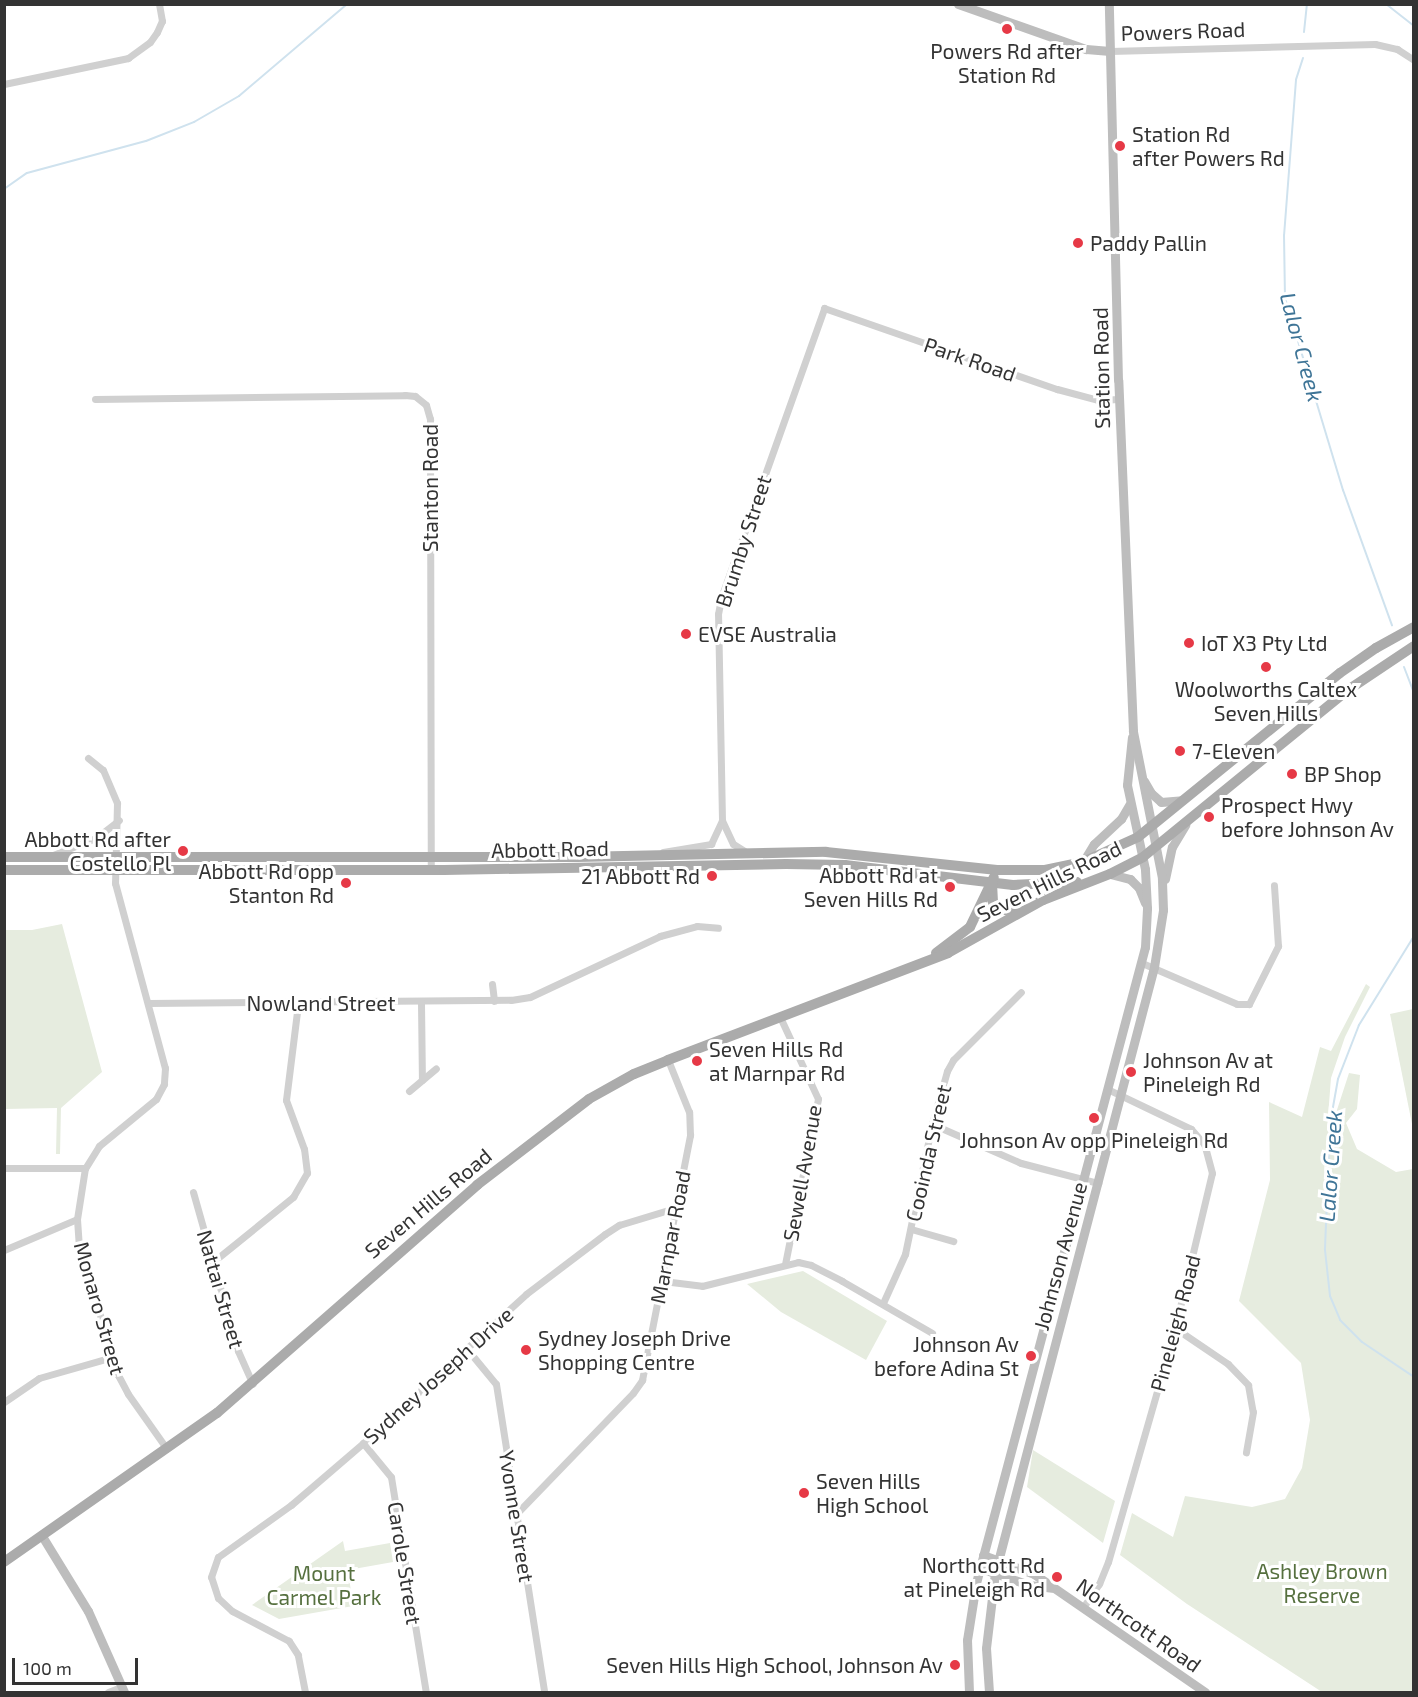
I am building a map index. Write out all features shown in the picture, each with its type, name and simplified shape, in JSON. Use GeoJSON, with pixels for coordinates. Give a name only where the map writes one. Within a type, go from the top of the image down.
{"type":"FeatureCollection","features":[{"type":"Feature","properties":{"kind":"main road","name":"Powers Road"},"geometry":{"type":"LineString","coordinates":[[958,4],[1086,49],[1110,51]]}},
{"type":"Feature","properties":{"kind":"main road","name":"Station Road"},"geometry":{"type":"LineString","coordinates":[[1109,4],[1119,399],[1133,731],[1151,828]]}},
{"type":"Feature","properties":{"kind":"main road","name":"Seven Hills Road"},"geometry":{"type":"LineString","coordinates":[[1083,862],[1138,837],[1151,828],[1340,673],[1376,648],[1413,627]]}},
{"type":"Feature","properties":{"kind":"main road","name":"Seven Hills Road"},"geometry":{"type":"LineString","coordinates":[[4,1562],[167,1449],[253,1384],[477,1185],[589,1099],[634,1074],[668,1060],[948,953],[1043,900],[1110,874],[1143,857],[1348,690],[1413,646]]}},
{"type":"Feature","properties":{"kind":"main road","name":"Station Road"},"geometry":{"type":"LineString","coordinates":[[1133,731],[1128,770],[1130,806],[1138,837]]}},
{"type":"Feature","properties":{"kind":"main road"},"geometry":{"type":"LineString","coordinates":[[1140,773],[1151,794],[1161,802],[1172,803],[1188,799]]}},
{"type":"Feature","properties":{"kind":"main road"},"geometry":{"type":"LineString","coordinates":[[1083,862],[1094,844],[1121,819],[1130,806]]}},
{"type":"Feature","properties":{"kind":"main road"},"geometry":{"type":"LineString","coordinates":[[1163,896],[1168,857],[1187,822]]}},
{"type":"Feature","properties":{"kind":"main road","name":"Johnson Avenue"},"geometry":{"type":"LineString","coordinates":[[989,1692],[986,1648],[995,1573],[1154,968],[1160,936],[1163,896],[1151,828]]}},
{"type":"Feature","properties":{"kind":"main road","name":"Johnson Avenue"},"geometry":{"type":"LineString","coordinates":[[969,1692],[967,1640],[982,1555],[1142,963],[1147,908],[1143,857],[1138,837]]}},
{"type":"Feature","properties":{"kind":"main road","name":"Abbott Road"},"geometry":{"type":"LineString","coordinates":[[4,857],[859,854],[997,870],[1045,870],[1083,862]]}},
{"type":"Feature","properties":{"kind":"main road","name":"Abbott Road"},"geometry":{"type":"LineString","coordinates":[[4,870],[431,870],[786,864],[845,865],[1035,886],[1094,880]]}},
{"type":"Feature","properties":{"kind":"main road","name":"Seven Hills Road"},"geometry":{"type":"LineString","coordinates":[[926,960],[969,927],[997,870]]}},
{"type":"Feature","properties":{"kind":"main road"},"geometry":{"type":"LineString","coordinates":[[1110,874],[1130,879],[1139,888],[1147,908]]}},
{"type":"Feature","properties":{"kind":"main road"},"geometry":{"type":"LineString","coordinates":[[992,882],[993,902],[1000,910],[1043,900]]}},
{"type":"Feature","properties":{"kind":"main road"},"geometry":{"type":"LineString","coordinates":[[42,1536],[88,1611],[123,1690]]}},
{"type":"Feature","properties":{"kind":"main road","name":"Northcott Road"},"geometry":{"type":"LineString","coordinates":[[982,1555],[1034,1574],[1084,1606],[1205,1692]]}},
{"type":"Feature","properties":{"kind":"main road","name":"Northcott Road"},"geometry":{"type":"LineString","coordinates":[[980,1568],[1029,1585],[1053,1588]]}},
{"type":"Feature","properties":{"kind":"street"},"geometry":{"type":"LineString","coordinates":[[4,84],[128,58],[150,42],[157,32],[162,21],[159,4]]}},
{"type":"Feature","properties":{"kind":"street","name":"Powers Road"},"geometry":{"type":"LineString","coordinates":[[1110,51],[1376,44],[1397,50],[1413,60]]}},
{"type":"Feature","properties":{"kind":"street","name":"Park Road"},"geometry":{"type":"LineString","coordinates":[[824,308],[1057,388],[1098,400],[1119,399]]}},
{"type":"Feature","properties":{"kind":"street","name":"Brumby Street"},"geometry":{"type":"LineString","coordinates":[[753,854],[733,844],[722,820],[717,654],[721,598],[824,308]]}},
{"type":"Feature","properties":{"kind":"street","name":"Stanton Road"},"geometry":{"type":"LineString","coordinates":[[94,399],[405,395],[415,396],[426,405],[430,419],[431,870]]}},
{"type":"Feature","properties":{"kind":"street","name":"Monaro Street"},"geometry":{"type":"LineString","coordinates":[[88,758],[103,770],[117,803],[119,820],[115,883],[165,1068],[164,1084],[156,1099],[99,1146],[85,1168],[77,1219],[79,1245],[112,1357],[128,1394],[167,1449]]}},
{"type":"Feature","properties":{"kind":"street"},"geometry":{"type":"LineString","coordinates":[[53,857],[105,834],[119,820]]}},
{"type":"Feature","properties":{"kind":"street"},"geometry":{"type":"LineString","coordinates":[[652,856],[673,849],[711,844],[722,820]]}},
{"type":"Feature","properties":{"kind":"street"},"geometry":{"type":"LineString","coordinates":[[1142,963],[1244,1005],[1254,998],[1278,946],[1274,885]]}},
{"type":"Feature","properties":{"kind":"street","name":"Nowland Street"},"geometry":{"type":"LineString","coordinates":[[148,1003],[421,1003],[494,1001],[530,997],[660,936],[697,926],[718,928]]}},
{"type":"Feature","properties":{"kind":"street"},"geometry":{"type":"LineString","coordinates":[[492,984],[494,1001]]}},
{"type":"Feature","properties":{"kind":"street","name":"Cooinda Street"},"geometry":{"type":"LineString","coordinates":[[884,1303],[900,1269],[911,1229],[932,1124],[947,1071],[953,1060],[1021,992]]}},
{"type":"Feature","properties":{"kind":"street"},"geometry":{"type":"LineString","coordinates":[[214,1261],[293,1197],[307,1173],[304,1149],[286,1100],[298,1002]]}},
{"type":"Feature","properties":{"kind":"street"},"geometry":{"type":"LineString","coordinates":[[421,1003],[422,1080]]}},
{"type":"Feature","properties":{"kind":"street","name":"Sewell Avenue"},"geometry":{"type":"LineString","coordinates":[[780,1017],[818,1099],[785,1264]]}},
{"type":"Feature","properties":{"kind":"street","name":"Marnpar Road"},"geometry":{"type":"LineString","coordinates":[[518,1512],[633,1393],[642,1380],[690,1136],[689,1112],[668,1060]]}},
{"type":"Feature","properties":{"kind":"street"},"geometry":{"type":"LineString","coordinates":[[409,1091],[436,1068]]}},
{"type":"Feature","properties":{"kind":"street","name":"Pineleigh Road"},"geometry":{"type":"LineString","coordinates":[[1084,1606],[1099,1584],[1108,1562],[1175,1328],[1210,1188],[1210,1158],[1204,1143],[1191,1129],[1107,1089]]}},
{"type":"Feature","properties":{"kind":"street"},"geometry":{"type":"LineString","coordinates":[[932,1124],[1021,1163],[1098,1183]]}},
{"type":"Feature","properties":{"kind":"street"},"geometry":{"type":"LineString","coordinates":[[4,1168],[85,1168]]}},
{"type":"Feature","properties":{"kind":"street","name":"Nattai Street"},"geometry":{"type":"LineString","coordinates":[[193,1192],[238,1351],[253,1384]]}},
{"type":"Feature","properties":{"kind":"street","name":"Sydney Joseph Drive"},"geometry":{"type":"LineString","coordinates":[[305,1692],[294,1647],[281,1636],[225,1606],[218,1598],[212,1584],[213,1563],[218,1557],[291,1505],[467,1350],[526,1294],[619,1225],[675,1208]]}},
{"type":"Feature","properties":{"kind":"street"},"geometry":{"type":"LineString","coordinates":[[4,1250],[77,1219]]}},
{"type":"Feature","properties":{"kind":"street"},"geometry":{"type":"LineString","coordinates":[[911,1229],[953,1241]]}},
{"type":"Feature","properties":{"kind":"street"},"geometry":{"type":"LineString","coordinates":[[663,1281],[702,1286],[798,1262],[811,1265],[884,1303],[932,1333]]}},
{"type":"Feature","properties":{"kind":"street"},"geometry":{"type":"LineString","coordinates":[[1175,1328],[1228,1364],[1248,1385],[1253,1412],[1246,1452]]}},
{"type":"Feature","properties":{"kind":"street","name":"Yvonne Street"},"geometry":{"type":"LineString","coordinates":[[467,1350],[496,1383],[518,1512],[544,1692]]}},
{"type":"Feature","properties":{"kind":"street"},"geometry":{"type":"LineString","coordinates":[[4,1402],[39,1377],[112,1357]]}},
{"type":"Feature","properties":{"kind":"street","name":"Carole Street"},"geometry":{"type":"LineString","coordinates":[[363,1443],[391,1477],[426,1692]]}},
{"type":"Feature","properties":{"kind":"street"},"geometry":{"type":"LineString","coordinates":[[108,1692],[123,1690]]}},
{"type":"Feature","properties":{"kind":"green space"},"geometry":{"type":"Polygon","coordinates":[[[62,924],[102,1072],[61,1108],[60,1154],[56,1154],[57,1108],[5,1109],[4,930],[32,930],[62,924]]]}},
{"type":"Feature","properties":{"kind":"green space","name":"Ashley Brown Reserve"},"geometry":{"type":"Polygon","coordinates":[[[1366,984],[1370,987],[1345,1037],[1331,1078],[1327,1130],[1335,1135],[1335,1116],[1349,1073],[1360,1075],[1357,1109],[1346,1123],[1357,1149],[1396,1172],[1413,1169],[1413,1692],[1322,1692],[1187,1604],[1120,1555],[1132,1513],[1173,1537],[1185,1496],[1252,1507],[1285,1499],[1302,1468],[1310,1420],[1301,1363],[1239,1301],[1270,1180],[1269,1102],[1302,1117],[1320,1047],[1331,1051],[1366,984]]]}},
{"type":"Feature","properties":{"kind":"green space"},"geometry":{"type":"Polygon","coordinates":[[[1414,1009],[1413,1129],[1390,1014],[1414,1009]]]}},
{"type":"Feature","properties":{"kind":"green space"},"geometry":{"type":"Polygon","coordinates":[[[803,1271],[887,1321],[866,1360],[781,1312],[747,1284],[803,1271]]]}},
{"type":"Feature","properties":{"kind":"green space"},"geometry":{"type":"Polygon","coordinates":[[[1033,1450],[1115,1501],[1103,1543],[1027,1487],[1033,1450]]]}},
{"type":"Feature","properties":{"kind":"green space","name":"Mount Carmel Park"},"geometry":{"type":"Polygon","coordinates":[[[343,1541],[345,1551],[390,1543],[393,1562],[348,1570],[353,1606],[279,1619],[252,1605],[343,1541]]]}},
{"type":"Feature","properties":{"kind":"waterway"},"geometry":{"type":"LineString","coordinates":[[4,189],[27,173],[146,141],[194,122],[239,96],[347,4]]}},
{"type":"Feature","properties":{"kind":"waterway","name":"Lalor Creek"},"geometry":{"type":"LineString","coordinates":[[1304,32],[1307,4]]}},
{"type":"Feature","properties":{"kind":"waterway"},"geometry":{"type":"LineString","coordinates":[[1386,4],[1414,26]]}},
{"type":"Feature","properties":{"kind":"waterway","name":"Lalor Creek"},"geometry":{"type":"LineString","coordinates":[[1303,58],[1296,80],[1284,235],[1285,298],[1343,490],[1392,625]]}},
{"type":"Feature","properties":{"kind":"waterway","name":"Lalor Creek"},"geometry":{"type":"LineString","coordinates":[[1404,667],[1414,693]]}},
{"type":"Feature","properties":{"kind":"waterway","name":"Lalor Creek"},"geometry":{"type":"LineString","coordinates":[[1414,936],[1359,1025],[1338,1079],[1330,1124],[1325,1250],[1330,1296],[1340,1320],[1362,1342],[1414,1377]]}},
{"type":"Feature","properties":{"kind":"place","name":"Powers Rd after Station Rd"},"geometry":{"type":"Point","coordinates":[1007,29]}},
{"type":"Feature","properties":{"kind":"place","name":"Station Rd after Powers Rd"},"geometry":{"type":"Point","coordinates":[1120,146]}},
{"type":"Feature","properties":{"kind":"place","name":"Paddy Pallin"},"geometry":{"type":"Point","coordinates":[1078,243]}},
{"type":"Feature","properties":{"kind":"place","name":"EVSE Australia"},"geometry":{"type":"Point","coordinates":[686,634]}},
{"type":"Feature","properties":{"kind":"place","name":"IoT X3 Pty Ltd"},"geometry":{"type":"Point","coordinates":[1189,643]}},
{"type":"Feature","properties":{"kind":"place","name":"Woolworths Caltex Seven Hills"},"geometry":{"type":"Point","coordinates":[1266,667]}},
{"type":"Feature","properties":{"kind":"place","name":"7-Eleven"},"geometry":{"type":"Point","coordinates":[1180,751]}},
{"type":"Feature","properties":{"kind":"place","name":"BP Shop"},"geometry":{"type":"Point","coordinates":[1292,774]}},
{"type":"Feature","properties":{"kind":"place","name":"Prospect Hwy before Johnson Av"},"geometry":{"type":"Point","coordinates":[1209,817]}},
{"type":"Feature","properties":{"kind":"place","name":"Abbott Rd after Costello Pl"},"geometry":{"type":"Point","coordinates":[183,851]}},
{"type":"Feature","properties":{"kind":"place","name":"21 Abbott Rd"},"geometry":{"type":"Point","coordinates":[712,876]}},
{"type":"Feature","properties":{"kind":"place","name":"Abbott Rd opp Stanton Rd"},"geometry":{"type":"Point","coordinates":[346,883]}},
{"type":"Feature","properties":{"kind":"place","name":"Abbott Rd at Seven Hills Rd"},"geometry":{"type":"Point","coordinates":[950,887]}},
{"type":"Feature","properties":{"kind":"place","name":"Seven Hills Rd at Marnpar Rd"},"geometry":{"type":"Point","coordinates":[697,1061]}},
{"type":"Feature","properties":{"kind":"place","name":"Johnson Av at Pineleigh Rd"},"geometry":{"type":"Point","coordinates":[1131,1072]}},
{"type":"Feature","properties":{"kind":"place","name":"Johnson Av opp Pineleigh Rd"},"geometry":{"type":"Point","coordinates":[1094,1118]}},
{"type":"Feature","properties":{"kind":"place","name":"Sydney Joseph Drive Shopping Centre"},"geometry":{"type":"Point","coordinates":[526,1350]}},
{"type":"Feature","properties":{"kind":"place","name":"Johnson Av before Adina St"},"geometry":{"type":"Point","coordinates":[1031,1356]}},
{"type":"Feature","properties":{"kind":"place","name":"Seven Hills High School"},"geometry":{"type":"Point","coordinates":[804,1493]}},
{"type":"Feature","properties":{"kind":"place","name":"Northcott Rd at Pineleigh Rd"},"geometry":{"type":"Point","coordinates":[1057,1577]}},
{"type":"Feature","properties":{"kind":"place","name":"Seven Hills High School, Johnson Av"},"geometry":{"type":"Point","coordinates":[955,1665]}}]}
